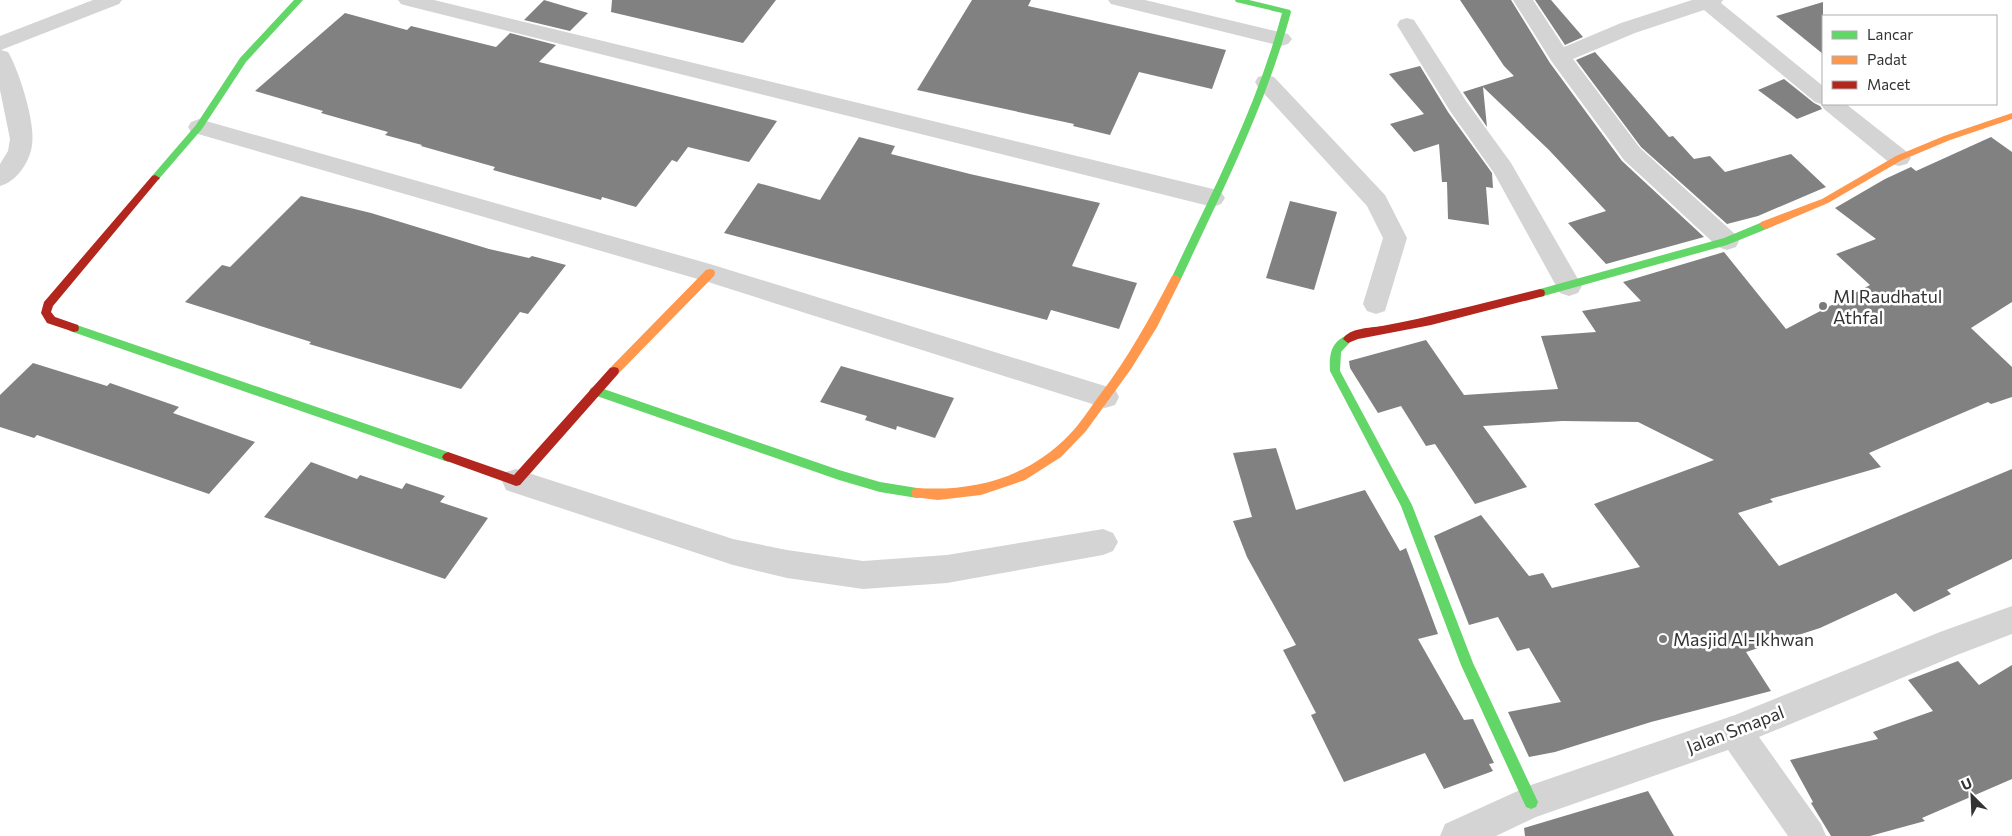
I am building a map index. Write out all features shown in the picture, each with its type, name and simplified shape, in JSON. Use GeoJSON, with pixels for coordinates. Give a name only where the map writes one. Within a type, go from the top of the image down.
{"type":"FeatureCollection","features":[{"type":"Feature","properties":{"kind":"street"},"geometry":{"type":"LineString","coordinates":[[0,44],[112,0]]}},
{"type":"Feature","properties":{"kind":"street"},"geometry":{"type":"LineString","coordinates":[[299,0],[242,60],[199,128],[48,304],[46,313],[51,320],[516,481],[733,552],[787,564],[863,575],[947,569],[1103,542]]}},
{"type":"Feature","properties":{"kind":"street"},"geometry":{"type":"LineString","coordinates":[[408,0],[1213,198]]}},
{"type":"Feature","properties":{"kind":"street"},"geometry":{"type":"LineString","coordinates":[[1118,0],[1281,39]]}},
{"type":"Feature","properties":{"kind":"street"},"geometry":{"type":"LineString","coordinates":[[595,391],[845,477],[913,492],[942,495],[970,493],[990,488],[1020,476],[1045,462],[1068,444],[1128,367],[1148,334],[1266,82],[1281,39],[1287,12],[1239,0]]}},
{"type":"Feature","properties":{"kind":"street"},"geometry":{"type":"LineString","coordinates":[[1523,0],[1560,57],[1632,154],[1727,241]]}},
{"type":"Feature","properties":{"kind":"street"},"geometry":{"type":"LineString","coordinates":[[1560,57],[1628,28],[1710,1],[1822,96]]}},
{"type":"Feature","properties":{"kind":"street"},"geometry":{"type":"LineString","coordinates":[[1407,25],[1458,106],[1503,169],[1569,286]]}},
{"type":"Feature","properties":{"kind":"street"},"geometry":{"type":"LineString","coordinates":[[0,57],[4,62],[16,113],[21,145],[12,167],[0,178]]}},
{"type":"Feature","properties":{"kind":"street"},"geometry":{"type":"LineString","coordinates":[[1266,82],[1377,201],[1396,238],[1376,304]]}},
{"type":"Feature","properties":{"kind":"street"},"geometry":{"type":"LineString","coordinates":[[1833,105],[1899,158]]}},
{"type":"Feature","properties":{"kind":"street"},"geometry":{"type":"LineString","coordinates":[[1531,802],[1467,665],[1406,505],[1335,372],[1334,355],[1340,343],[1356,335],[1431,321],[1569,286],[1727,241],[1825,201],[1899,158],[1947,138],[2012,116]]}},
{"type":"Feature","properties":{"kind":"street"},"geometry":{"type":"LineString","coordinates":[[199,128],[710,273],[1105,397]]}},
{"type":"Feature","properties":{"kind":"street"},"geometry":{"type":"LineString","coordinates":[[516,481],[595,391],[710,273]]}},
{"type":"Feature","properties":{"kind":"street","name":"Jalan Smapal"},"geometry":{"type":"LineString","coordinates":[[1456,836],[1531,802],[1735,731],[1951,642],[2012,620]]}},
{"type":"Feature","properties":{"kind":"street"},"geometry":{"type":"LineString","coordinates":[[1735,731],[1809,836]]}},
{"type":"Feature","properties":{"kind":"building"},"geometry":{"type":"Polygon","coordinates":[[[544,0],[588,13],[570,31],[524,20],[544,0]]]}},
{"type":"Feature","properties":{"kind":"building"},"geometry":{"type":"Polygon","coordinates":[[[612,0],[776,0],[743,43],[611,12],[612,0]]]}},
{"type":"Feature","properties":{"kind":"building"},"geometry":{"type":"Polygon","coordinates":[[[972,0],[1031,0],[1028,6],[1226,50],[1212,89],[1139,72],[1110,135],[1073,126],[1074,124],[917,90],[972,0]]]}},
{"type":"Feature","properties":{"kind":"building"},"geometry":{"type":"Polygon","coordinates":[[[1460,0],[1511,0],[1550,63],[1622,161],[1704,237],[1606,264],[1568,223],[1606,211],[1549,150],[1483,87],[1487,127],[1463,92],[1514,76],[1504,66],[1460,0]]]}},
{"type":"Feature","properties":{"kind":"building"},"geometry":{"type":"Polygon","coordinates":[[[1535,0],[1551,0],[1583,37],[1565,45],[1535,0]]]}},
{"type":"Feature","properties":{"kind":"building"},"geometry":{"type":"Polygon","coordinates":[[[1823,2],[1822,53],[1776,16],[1823,2]]]}},
{"type":"Feature","properties":{"kind":"building"},"geometry":{"type":"Polygon","coordinates":[[[345,13],[407,30],[411,26],[496,47],[510,33],[556,45],[539,62],[777,121],[749,162],[688,147],[677,162],[672,160],[636,207],[602,197],[601,200],[493,170],[495,167],[385,135],[388,132],[321,113],[323,111],[255,91],[345,13]]]}},
{"type":"Feature","properties":{"kind":"building"},"geometry":{"type":"Polygon","coordinates":[[[1595,52],[1669,137],[1673,136],[1694,159],[1710,156],[1725,172],[1791,154],[1826,187],[1758,216],[1727,224],[1641,147],[1576,60],[1595,52]]]}},
{"type":"Feature","properties":{"kind":"building"},"geometry":{"type":"Polygon","coordinates":[[[1420,66],[1448,112],[1492,173],[1493,188],[1486,187],[1489,225],[1448,219],[1447,182],[1442,182],[1439,144],[1414,152],[1390,124],[1424,114],[1389,74],[1420,66]]]}},
{"type":"Feature","properties":{"kind":"building"},"geometry":{"type":"Polygon","coordinates":[[[1784,79],[1822,109],[1797,119],[1758,90],[1784,79]]]}},
{"type":"Feature","properties":{"kind":"building"},"geometry":{"type":"Polygon","coordinates":[[[859,137],[895,146],[891,154],[1100,203],[1072,266],[1137,283],[1119,329],[1051,310],[1047,320],[724,233],[758,183],[820,200],[859,137]]]}},
{"type":"Feature","properties":{"kind":"building"},"geometry":{"type":"Polygon","coordinates":[[[1991,137],[2012,152],[2012,302],[1971,328],[2012,367],[2012,397],[1991,404],[1988,402],[1869,453],[1881,467],[1770,499],[1773,502],[1738,513],[1779,566],[2012,469],[2012,559],[1947,590],[1951,594],[1914,612],[1896,593],[1820,628],[1746,652],[1771,691],[1651,722],[1555,752],[1529,757],[1508,712],[1561,702],[1529,648],[1517,651],[1498,617],[1469,625],[1434,536],[1481,515],[1529,576],[1543,573],[1552,588],[1640,567],[1594,504],[1714,460],[1638,422],[1562,421],[1483,426],[1527,487],[1475,504],[1435,444],[1426,446],[1401,406],[1378,413],[1350,368],[1349,361],[1426,340],[1464,395],[1558,389],[1541,336],[1596,332],[1582,311],[1641,301],[1623,282],[1724,252],[1786,329],[1870,285],[1836,254],[1876,239],[1835,208],[1885,179],[1911,167],[1916,171],[1991,137]]]}},
{"type":"Feature","properties":{"kind":"building"},"geometry":{"type":"Polygon","coordinates":[[[301,196],[371,213],[489,249],[529,258],[532,256],[566,265],[528,314],[520,312],[461,389],[309,344],[311,342],[185,302],[222,265],[230,267],[301,196]]]}},
{"type":"Feature","properties":{"kind":"building"},"geometry":{"type":"Polygon","coordinates":[[[1290,201],[1337,212],[1314,290],[1266,278],[1290,201]]]}},
{"type":"Feature","properties":{"kind":"building"},"geometry":{"type":"Polygon","coordinates":[[[33,363],[107,386],[110,383],[179,407],[173,413],[255,442],[209,494],[37,435],[34,438],[0,427],[0,395],[33,363]]]}},
{"type":"Feature","properties":{"kind":"building"},"geometry":{"type":"Polygon","coordinates":[[[841,366],[954,398],[935,438],[897,426],[896,430],[865,420],[867,416],[820,402],[841,366]]]}},
{"type":"Feature","properties":{"kind":"building"},"geometry":{"type":"Polygon","coordinates":[[[1276,448],[1296,510],[1365,490],[1400,551],[1406,548],[1438,634],[1418,639],[1464,720],[1473,719],[1494,763],[1489,764],[1493,771],[1444,789],[1425,753],[1344,782],[1311,715],[1316,713],[1283,650],[1296,645],[1247,557],[1233,521],[1252,517],[1233,453],[1276,448]]]}},
{"type":"Feature","properties":{"kind":"building"},"geometry":{"type":"Polygon","coordinates":[[[311,462],[357,479],[360,475],[402,489],[406,483],[445,496],[440,502],[488,518],[445,579],[264,517],[311,462]]]}},
{"type":"Feature","properties":{"kind":"building"},"geometry":{"type":"Polygon","coordinates":[[[1958,661],[1979,685],[2012,665],[2012,779],[1922,818],[1925,821],[1870,836],[1831,836],[1811,803],[1813,802],[1790,760],[1878,739],[1873,732],[1933,711],[1908,680],[1958,661]]]}},
{"type":"Feature","properties":{"kind":"building"},"geometry":{"type":"Polygon","coordinates":[[[1648,791],[1674,836],[1525,836],[1524,828],[1648,791]]]}},
{"type":"Feature","properties":{"kind":"traffic: fast"},"geometry":{"type":"LineString","coordinates":[[155,178],[199,127],[243,60],[299,0]]}},
{"type":"Feature","properties":{"kind":"traffic: fast"},"geometry":{"type":"LineString","coordinates":[[1176,279],[1253,115],[1278,47],[1287,12],[1239,0]]}},
{"type":"Feature","properties":{"kind":"traffic: fast"},"geometry":{"type":"LineString","coordinates":[[1540,293],[1727,241],[1765,225]]}},
{"type":"Feature","properties":{"kind":"traffic: fast"},"geometry":{"type":"LineString","coordinates":[[74,328],[448,457]]}},
{"type":"Feature","properties":{"kind":"traffic: fast"},"geometry":{"type":"LineString","coordinates":[[1348,339],[1337,349],[1335,371],[1406,505],[1467,665],[1531,802]]}},
{"type":"Feature","properties":{"kind":"traffic: fast"},"geometry":{"type":"LineString","coordinates":[[595,391],[839,475],[880,487],[917,493]]}},
{"type":"Feature","properties":{"kind":"traffic: slow"},"geometry":{"type":"LineString","coordinates":[[1765,225],[1825,201],[1899,158],[1947,138],[2012,116]]}},
{"type":"Feature","properties":{"kind":"traffic: slow"},"geometry":{"type":"LineString","coordinates":[[614,371],[710,273]]}},
{"type":"Feature","properties":{"kind":"traffic: slow"},"geometry":{"type":"LineString","coordinates":[[917,493],[938,495],[960,494],[981,490],[1021,476],[1040,466],[1057,453],[1082,428],[1127,366],[1153,324],[1176,279]]}},
{"type":"Feature","properties":{"kind":"traffic: jam"},"geometry":{"type":"LineString","coordinates":[[74,328],[51,320],[46,313],[48,305],[155,178]]}},
{"type":"Feature","properties":{"kind":"traffic: jam"},"geometry":{"type":"LineString","coordinates":[[1348,339],[1356,335],[1431,321],[1540,293]]}},
{"type":"Feature","properties":{"kind":"traffic: jam"},"geometry":{"type":"LineString","coordinates":[[448,457],[516,481],[614,371]]}},
{"type":"Feature","properties":{"kind":"place","name":"MI Raudhatul Athfal"},"geometry":{"type":"Point","coordinates":[1823,306]}},
{"type":"Feature","properties":{"kind":"place","name":"Masjid Al-Ikhwan"},"geometry":{"type":"Point","coordinates":[1663,639]}}]}
